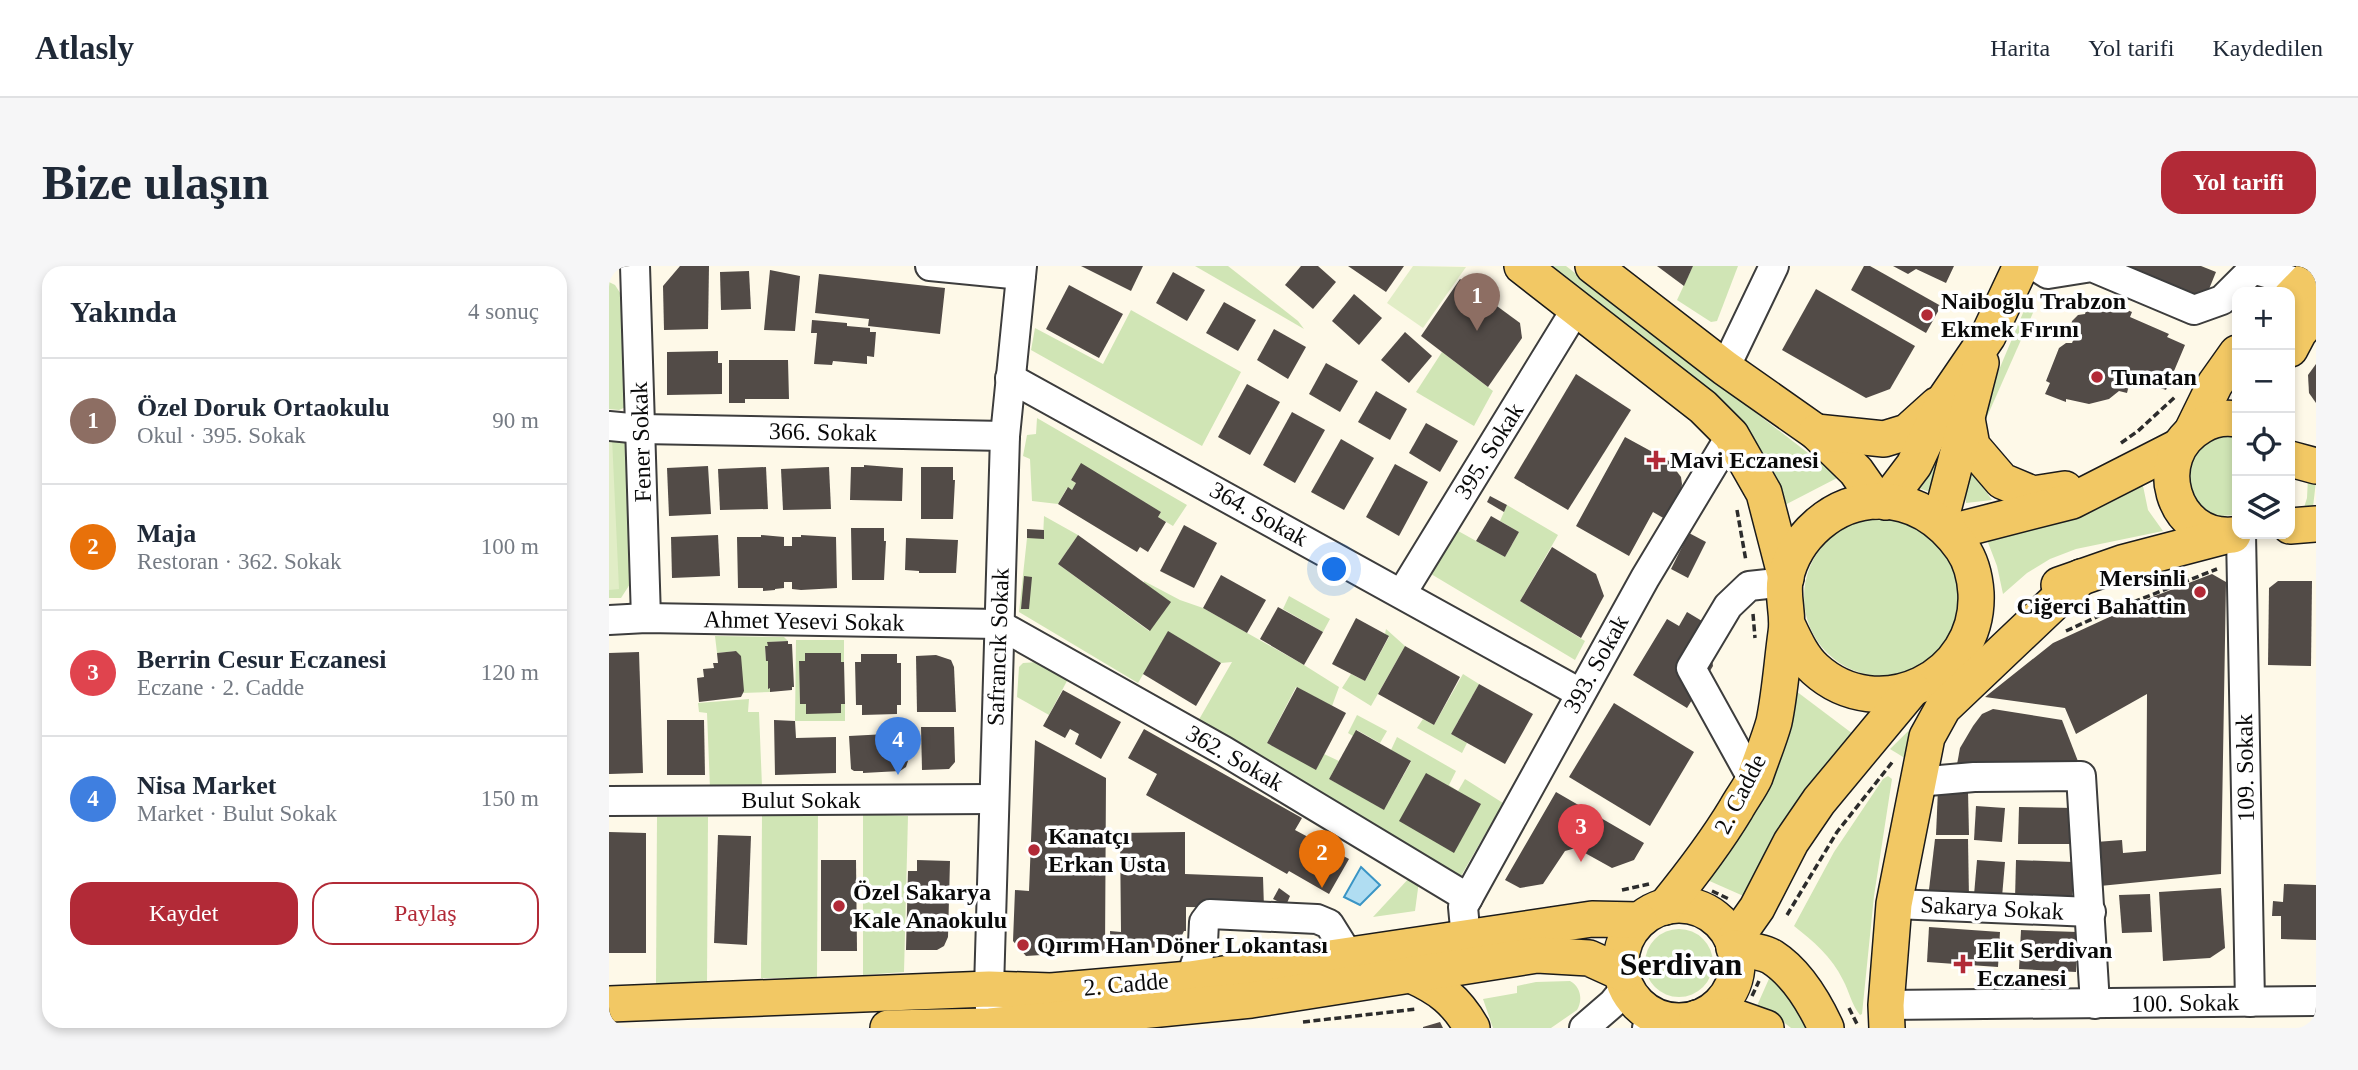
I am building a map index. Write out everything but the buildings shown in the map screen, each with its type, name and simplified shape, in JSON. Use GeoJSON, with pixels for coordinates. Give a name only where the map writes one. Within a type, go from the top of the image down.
{"type":"FeatureCollection","features":[{"type":"Feature","properties":{"kind":"main road"},"geometry":{"type":"LineString","coordinates":[[1522,266],[1703,408],[1731,435],[1764,493],[1785,580],[1787,624],[1798,648],[1815,669],[1836,684],[1861,693],[1887,694],[1912,689],[1937,676],[2020,607],[2062,583],[2122,563],[2238,541]]}},
{"type":"Feature","properties":{"kind":"main road"},"geometry":{"type":"LineString","coordinates":[[1593,266],[1725,368],[1816,432],[1882,501]]}},
{"type":"Feature","properties":{"kind":"main road"},"geometry":{"type":"LineString","coordinates":[[1882,501],[1914,465],[1955,406],[2021,266]]}},
{"type":"Feature","properties":{"kind":"main road"},"geometry":{"type":"LineString","coordinates":[[2295,340],[2299,332],[2306,292]]}},
{"type":"Feature","properties":{"kind":"main road"},"geometry":{"type":"LineString","coordinates":[[2232,360],[2215,384],[2185,439],[2172,466],[2171,486],[2178,504],[2190,520],[2206,531],[2238,541]]}},
{"type":"Feature","properties":{"kind":"main road"},"geometry":{"type":"LineString","coordinates":[[1816,432],[1884,439],[1907,432],[1955,406]]}},
{"type":"Feature","properties":{"kind":"main road"},"geometry":{"type":"LineString","coordinates":[[1955,406],[1972,446],[2002,481],[2033,494],[2185,439],[2209,421],[2232,418]]}},
{"type":"Feature","properties":{"kind":"main road"},"geometry":{"type":"LineString","coordinates":[[1945,527],[1955,406]]}},
{"type":"Feature","properties":{"kind":"main road"},"geometry":{"type":"LineString","coordinates":[[2295,460],[2316,466]]}},
{"type":"Feature","properties":{"kind":"main road"},"geometry":{"type":"LineString","coordinates":[[1945,527],[2072,500],[2111,465]]}},
{"type":"Feature","properties":{"kind":"main road"},"geometry":{"type":"LineString","coordinates":[[1785,580],[1794,554],[1809,533],[1828,516],[1852,505],[1882,501],[1921,510],[1945,527],[1966,554],[1975,580],[1976,607],[1970,634],[1957,657]]}},
{"type":"Feature","properties":{"kind":"main road"},"geometry":{"type":"LineString","coordinates":[[2295,526],[2316,524]]}},
{"type":"Feature","properties":{"kind":"main road"},"geometry":{"type":"LineString","coordinates":[[1886,1017],[1905,771],[1943,708],[2081,577]]}},
{"type":"Feature","properties":{"kind":"main road","name":"2. Cadde"},"geometry":{"type":"LineString","coordinates":[[609,1004],[989,989],[1051,991],[1190,979],[1593,919],[1655,902],[1715,844],[1753,780],[1774,722],[1787,624]]}},
{"type":"Feature","properties":{"kind":"main road"},"geometry":{"type":"LineString","coordinates":[[1733,945],[1757,908],[1791,842],[1819,801],[1912,689]]}},
{"type":"Feature","properties":{"kind":"main road"},"geometry":{"type":"LineString","coordinates":[[1671,1022],[1711,1011],[1723,1001],[1736,972],[1736,957],[1733,945],[1717,919],[1692,907],[1655,902],[1630,931],[1621,959],[1624,980],[1639,1005],[1657,1017],[1671,1022],[1757,1016]]}},
{"type":"Feature","properties":{"kind":"main road"},"geometry":{"type":"LineString","coordinates":[[1733,945],[1770,956],[1792,974],[1815,1005],[1826,1028]]}},
{"type":"Feature","properties":{"kind":"main road","name":"2. Cadde"},"geometry":{"type":"LineString","coordinates":[[888,1028],[991,1027],[1251,1000],[1538,955],[1589,958],[1624,980]]}},
{"type":"Feature","properties":{"kind":"main road"},"geometry":{"type":"LineString","coordinates":[[1411,975],[1453,1000],[1472,1028]]}},
{"type":"Feature","properties":{"kind":"street","name":"Fener Sokak"},"geometry":{"type":"LineString","coordinates":[[635,266],[646,618]]}},
{"type":"Feature","properties":{"kind":"street"},"geometry":{"type":"LineString","coordinates":[[930,266],[1022,271]]}},
{"type":"Feature","properties":{"kind":"street"},"geometry":{"type":"LineString","coordinates":[[1725,368],[1774,266]]}},
{"type":"Feature","properties":{"kind":"street"},"geometry":{"type":"LineString","coordinates":[[2035,266],[2048,274],[2092,267],[2194,310],[2223,300],[2253,269],[2306,292]]}},
{"type":"Feature","properties":{"kind":"street","name":"Safrancık Sokak"},"geometry":{"type":"LineString","coordinates":[[991,1027],[989,989],[993,799],[1005,436],[1022,271]]}},
{"type":"Feature","properties":{"kind":"street","name":"395. Sokak"},"geometry":{"type":"LineString","coordinates":[[1402,593],[1576,309]]}},
{"type":"Feature","properties":{"kind":"street","name":"364. Sokak"},"geometry":{"type":"LineString","coordinates":[[1010,378],[1580,693]]}},
{"type":"Feature","properties":{"kind":"street","name":"366. Sokak"},"geometry":{"type":"LineString","coordinates":[[609,426],[641,429],[1005,436]]}},
{"type":"Feature","properties":{"kind":"street","name":"393. Sokak"},"geometry":{"type":"LineString","coordinates":[[1468,898],[1644,578],[1731,435]]}},
{"type":"Feature","properties":{"kind":"street","name":"109. Sokak"},"geometry":{"type":"LineString","coordinates":[[2238,541],[2250,1002]]}},
{"type":"Feature","properties":{"kind":"street"},"geometry":{"type":"LineString","coordinates":[[1753,780],[1691,668],[1728,606],[1749,586],[1785,580]]}},
{"type":"Feature","properties":{"kind":"street","name":"Ahmet Yesevi Sokak"},"geometry":{"type":"LineString","coordinates":[[609,620],[646,618],[999,624]]}},
{"type":"Feature","properties":{"kind":"street","name":"362. Sokak"},"geometry":{"type":"LineString","coordinates":[[999,624],[1224,751],[1468,898]]}},
{"type":"Feature","properties":{"kind":"street"},"geometry":{"type":"LineString","coordinates":[[1905,771],[1974,777],[2081,776],[2095,1004]]}},
{"type":"Feature","properties":{"kind":"street","name":"Bulut Sokak"},"geometry":{"type":"LineString","coordinates":[[609,801],[993,799]]}},
{"type":"Feature","properties":{"kind":"street"},"geometry":{"type":"LineString","coordinates":[[1466,939],[1463,907],[1468,898]]}},
{"type":"Feature","properties":{"kind":"street","name":"Sakarya Sokak"},"geometry":{"type":"LineString","coordinates":[[1894,904],[2091,912]]}},
{"type":"Feature","properties":{"kind":"street"},"geometry":{"type":"LineString","coordinates":[[1190,979],[1202,948],[1204,922],[1210,914],[1317,919],[1329,924],[1349,956]]}},
{"type":"Feature","properties":{"kind":"street"},"geometry":{"type":"LineString","coordinates":[[1584,1028],[1613,1003],[1624,980]]}},
{"type":"Feature","properties":{"kind":"street","name":"100. Sokak"},"geometry":{"type":"LineString","coordinates":[[1886,1017],[2095,1004],[2129,1016],[2250,1002],[2316,1001]]}},
{"type":"Feature","properties":{"kind":"path"},"geometry":{"type":"LineString","coordinates":[[2111,465],[2138,431],[2183,391]]}},
{"type":"Feature","properties":{"kind":"path"},"geometry":{"type":"LineString","coordinates":[[1736,504],[1746,561]]}},
{"type":"Feature","properties":{"kind":"path"},"geometry":{"type":"LineString","coordinates":[[2062,633],[2103,614],[2238,541]]}},
{"type":"Feature","properties":{"kind":"path"},"geometry":{"type":"LineString","coordinates":[[1784,920],[1837,832],[1905,771]]}},
{"type":"Feature","properties":{"kind":"path"},"geometry":{"type":"LineString","coordinates":[[1615,892],[1648,884],[1655,902]]}},
{"type":"Feature","properties":{"kind":"path"},"geometry":{"type":"LineString","coordinates":[[1702,886],[1734,902]]}},
{"type":"Feature","properties":{"kind":"path"},"geometry":{"type":"LineString","coordinates":[[1757,1016],[1764,970]]}},
{"type":"Feature","properties":{"kind":"path"},"geometry":{"type":"LineString","coordinates":[[1302,1022],[1419,1009]]}},
{"type":"Feature","properties":{"kind":"green space"},"geometry":{"type":"Polygon","coordinates":[[[1195,266],[1228,266],[1298,321],[1304,329],[1195,266]]]}},
{"type":"Feature","properties":{"kind":"green space"},"geometry":{"type":"Polygon","coordinates":[[[1413,266],[1466,267],[1423,328],[1387,303],[1413,266]]]}},
{"type":"Feature","properties":{"kind":"green space"},"geometry":{"type":"Polygon","coordinates":[[[1544,266],[1566,266],[1839,477],[1779,508],[1544,266]]]}},
{"type":"Feature","properties":{"kind":"green space"},"geometry":{"type":"Polygon","coordinates":[[[1693,266],[1738,266],[1717,321],[1711,322],[1677,300],[1693,266]]]}},
{"type":"Feature","properties":{"kind":"green space"},"geometry":{"type":"Polygon","coordinates":[[[609,282],[615,285],[624,299],[626,407],[619,410],[609,409],[609,282]]]}},
{"type":"Feature","properties":{"kind":"green space"},"geometry":{"type":"Polygon","coordinates":[[[2028,301],[2034,301],[2036,306],[1984,420],[1980,415],[2028,301]]]}},
{"type":"Feature","properties":{"kind":"green space"},"geometry":{"type":"Polygon","coordinates":[[[1131,310],[1241,372],[1202,446],[1031,350],[1035,328],[1103,364],[1131,310]]]}},
{"type":"Feature","properties":{"kind":"green space"},"geometry":{"type":"Polygon","coordinates":[[[1442,352],[1493,391],[1474,426],[1416,392],[1442,352]]]}},
{"type":"Feature","properties":{"kind":"green space"},"geometry":{"type":"Polygon","coordinates":[[[1037,418],[1187,505],[1173,526],[1158,517],[1161,512],[1081,464],[1071,480],[1076,483],[1072,490],[1067,488],[1058,504],[1032,501],[1030,459],[1023,456],[1027,435],[1036,434],[1037,418]]]}},
{"type":"Feature","properties":{"kind":"green space"},"geometry":{"type":"Polygon","coordinates":[[[2232,430],[2232,515],[2219,516],[2205,511],[2193,501],[2185,458],[2192,444],[2232,430]]]}},
{"type":"Feature","properties":{"kind":"green space"},"geometry":{"type":"Polygon","coordinates":[[[609,434],[626,443],[630,584],[621,598],[609,598],[609,434]]]}},
{"type":"Feature","properties":{"kind":"green space"},"geometry":{"type":"Polygon","coordinates":[[[609,438],[612,438],[619,589],[609,590],[609,438]]]}},
{"type":"Feature","properties":{"kind":"green space"},"geometry":{"type":"Polygon","coordinates":[[[1937,453],[1944,454],[1943,496],[1915,487],[1937,453]]]}},
{"type":"Feature","properties":{"kind":"green space"},"geometry":{"type":"Polygon","coordinates":[[[1972,472],[1992,500],[1966,503],[1963,474],[1972,472]]]}},
{"type":"Feature","properties":{"kind":"green space"},"geometry":{"type":"Polygon","coordinates":[[[2308,477],[2316,481],[2312,516],[2301,517],[2307,498],[2308,477]]]}},
{"type":"Feature","properties":{"kind":"green space"},"geometry":{"type":"Polygon","coordinates":[[[2142,481],[2148,510],[2163,531],[2076,549],[2050,559],[2027,573],[2003,594],[1997,566],[1984,532],[2142,481]]]}},
{"type":"Feature","properties":{"kind":"green space"},"geometry":{"type":"Polygon","coordinates":[[[1507,505],[1558,535],[1520,601],[1585,641],[1575,660],[1426,571],[1451,527],[1505,557],[1519,532],[1500,521],[1507,505]]]}},
{"type":"Feature","properties":{"kind":"green space"},"geometry":{"type":"Polygon","coordinates":[[[1044,516],[1078,535],[1058,564],[1149,631],[1144,581],[1180,600],[1203,608],[1339,687],[1332,706],[1296,687],[1267,743],[1316,769],[1324,754],[1339,761],[1329,779],[1385,808],[1411,762],[1391,750],[1397,737],[1456,771],[1449,785],[1458,791],[1465,779],[1503,803],[1461,876],[1197,723],[1232,662],[1221,663],[1168,632],[1138,683],[1019,612],[1027,538],[1043,538],[1044,516]]]}},
{"type":"Feature","properties":{"kind":"green space"},"geometry":{"type":"Polygon","coordinates":[[[1883,518],[1899,519],[1913,524],[1939,541],[1956,567],[1961,581],[1961,613],[1956,627],[1939,653],[1913,670],[1899,675],[1883,676],[1867,675],[1853,670],[1827,653],[1810,627],[1805,613],[1804,597],[1805,581],[1810,567],[1827,541],[1853,524],[1867,519],[1883,518]]]}},
{"type":"Feature","properties":{"kind":"green space"},"geometry":{"type":"Polygon","coordinates":[[[1289,596],[1330,619],[1323,632],[1283,609],[1289,596]]]}},
{"type":"Feature","properties":{"kind":"green space"},"geometry":{"type":"Polygon","coordinates":[[[1386,629],[1405,646],[1371,706],[1342,688],[1351,674],[1365,681],[1389,637],[1385,634],[1386,629]]]}},
{"type":"Feature","properties":{"kind":"green space"},"geometry":{"type":"Polygon","coordinates":[[[715,636],[784,637],[788,641],[768,642],[765,647],[770,692],[742,693],[736,651],[717,653],[715,636]]]}},
{"type":"Feature","properties":{"kind":"green space"},"geometry":{"type":"Polygon","coordinates":[[[796,640],[844,640],[844,662],[841,662],[840,653],[806,653],[805,661],[799,661],[800,704],[806,704],[806,713],[841,713],[841,704],[845,704],[845,721],[795,721],[796,640]]]}},
{"type":"Feature","properties":{"kind":"green space"},"geometry":{"type":"Polygon","coordinates":[[[1038,662],[1068,679],[1049,715],[1017,697],[1019,667],[1023,663],[1038,662]]]}},
{"type":"Feature","properties":{"kind":"green space"},"geometry":{"type":"Polygon","coordinates":[[[1463,674],[1479,684],[1451,734],[1467,743],[1462,753],[1417,728],[1423,719],[1434,725],[1463,674]]]}},
{"type":"Feature","properties":{"kind":"green space"},"geometry":{"type":"Polygon","coordinates":[[[1788,685],[1857,737],[1748,898],[1705,879],[1788,685]]]}},
{"type":"Feature","properties":{"kind":"green space"},"geometry":{"type":"Polygon","coordinates":[[[1953,687],[1908,760],[1890,749],[1953,687]]]}},
{"type":"Feature","properties":{"kind":"green space"},"geometry":{"type":"Polygon","coordinates":[[[749,699],[748,712],[759,712],[762,786],[710,788],[707,713],[699,712],[698,703],[749,699]]]}},
{"type":"Feature","properties":{"kind":"green space"},"geometry":{"type":"Polygon","coordinates":[[[1357,715],[1387,731],[1380,743],[1357,730],[1353,736],[1348,733],[1357,715]]]}},
{"type":"Feature","properties":{"kind":"green space"},"geometry":{"type":"Polygon","coordinates":[[[1888,776],[1892,779],[1874,896],[1860,1015],[1828,957],[1794,926],[1834,852],[1883,779],[1888,776]]]}},
{"type":"Feature","properties":{"kind":"green space"},"geometry":{"type":"Polygon","coordinates":[[[762,813],[818,813],[817,978],[761,978],[762,813]]]}},
{"type":"Feature","properties":{"kind":"green space"},"geometry":{"type":"Polygon","coordinates":[[[863,814],[908,816],[904,972],[863,975],[863,814]]]}},
{"type":"Feature","properties":{"kind":"green space"},"geometry":{"type":"Polygon","coordinates":[[[657,817],[708,817],[707,984],[656,984],[657,817]]]}},
{"type":"Feature","properties":{"kind":"green space"},"geometry":{"type":"Polygon","coordinates":[[[1411,876],[1419,881],[1415,911],[1373,917],[1411,876]]]}},
{"type":"Feature","properties":{"kind":"green space"},"geometry":{"type":"Polygon","coordinates":[[[1686,929],[1707,944],[1713,956],[1711,976],[1703,987],[1686,997],[1672,997],[1655,987],[1647,976],[1645,956],[1655,939],[1666,931],[1686,929]]]}},
{"type":"Feature","properties":{"kind":"green space"},"geometry":{"type":"Polygon","coordinates":[[[1772,972],[1815,1028],[1791,1028],[1756,1008],[1772,972]]]}},
{"type":"Feature","properties":{"kind":"green space"},"geometry":{"type":"Polygon","coordinates":[[[1570,981],[1579,990],[1579,1006],[1551,1028],[1493,1028],[1483,999],[1517,993],[1517,986],[1536,982],[1570,981]]]}},
{"type":"Feature","properties":{"kind":"water"},"geometry":{"type":"Polygon","coordinates":[[[1361,867],[1380,885],[1360,905],[1344,897],[1361,867]]]}},
{"type":"Feature","properties":{"kind":"place","name":"Naiboğlu Trabzon Ekmek Fırını"},"geometry":{"type":"Point","coordinates":[1927,315]}},
{"type":"Feature","properties":{"kind":"place","name":"Özel Doruk Ortaokulu"},"geometry":{"type":"Point","coordinates":[1477,331]}},
{"type":"Feature","properties":{"kind":"place","name":"Tunatan"},"geometry":{"type":"Point","coordinates":[2097,377]}},
{"type":"Feature","properties":{"kind":"place","name":"Mavi Eczanesi"},"geometry":{"type":"Point","coordinates":[1656,460]}},
{"type":"Feature","properties":{"kind":"place","name":"Mersinli Ciğerci Bahattin"},"geometry":{"type":"Point","coordinates":[2200,592]}},
{"type":"Feature","properties":{"kind":"place","name":"Nisa Market"},"geometry":{"type":"Point","coordinates":[898,775]}},
{"type":"Feature","properties":{"kind":"place","name":"Kanatçı Erkan Usta"},"geometry":{"type":"Point","coordinates":[1034,850]}},
{"type":"Feature","properties":{"kind":"place","name":"Berrin Cesur Eczanesi"},"geometry":{"type":"Point","coordinates":[1581,862]}},
{"type":"Feature","properties":{"kind":"place","name":"Maja"},"geometry":{"type":"Point","coordinates":[1322,888]}},
{"type":"Feature","properties":{"kind":"place","name":"Özel Sakarya Kale Anaokulu"},"geometry":{"type":"Point","coordinates":[839,906]}},
{"type":"Feature","properties":{"kind":"place","name":"Qırım Han Döner Lokantası"},"geometry":{"type":"Point","coordinates":[1023,945]}},
{"type":"Feature","properties":{"kind":"place","name":"Elit Serdivan Eczanesi"},"geometry":{"type":"Point","coordinates":[1963,964]}},
{"type":"Feature","properties":{"kind":"district","name":"Serdivan"},"geometry":{"type":"Point","coordinates":[1681,964]}}]}
